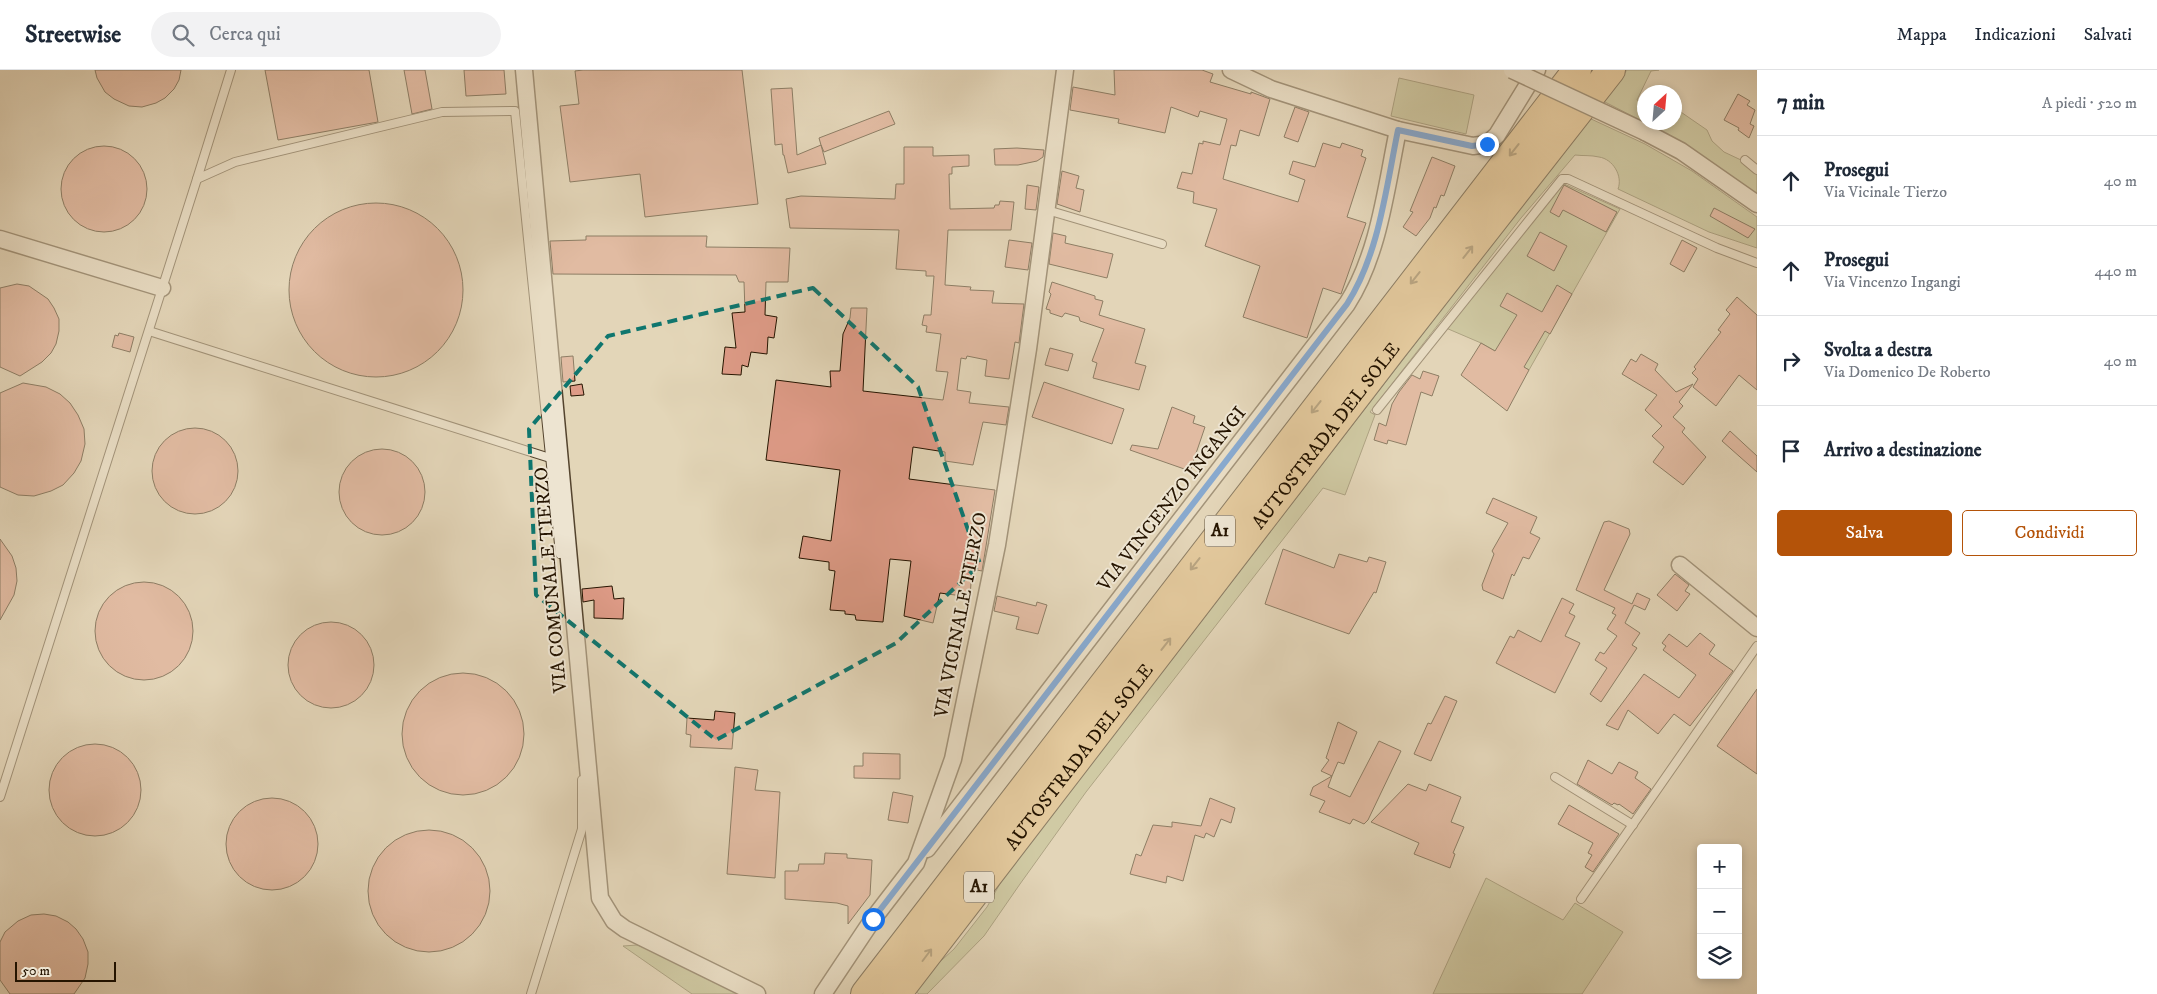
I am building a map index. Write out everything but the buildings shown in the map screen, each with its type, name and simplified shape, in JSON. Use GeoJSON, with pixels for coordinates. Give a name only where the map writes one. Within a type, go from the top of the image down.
{"type":"FeatureCollection","features":[{"type":"Feature","properties":{"kind":"highway"},"geometry":{"type":"LineString","coordinates":[[1537,120],[1572,70]]}},
{"type":"Feature","properties":{"kind":"highway","name":"AUTOSTRADA DEL SOLE"},"geometry":{"type":"LineString","coordinates":[[865,994],[1577,70]]}},
{"type":"Feature","properties":{"kind":"highway","name":"AUTOSTRADA DEL SOLE"},"geometry":{"type":"LineString","coordinates":[[898,994],[1391,351],[1611,70]]}},
{"type":"Feature","properties":{"kind":"street","name":"VIA COMUNALE TIERZO"},"geometry":{"type":"LineString","coordinates":[[524,70],[600,898],[614,921],[625,929],[757,994]]}},
{"type":"Feature","properties":{"kind":"street","name":"VIA VICINALE TIERZO"},"geometry":{"type":"LineString","coordinates":[[823,994],[873,919],[916,863],[953,759],[997,545],[1028,349],[1065,70]]}},
{"type":"Feature","properties":{"kind":"street"},"geometry":{"type":"LineString","coordinates":[[1232,70],[1271,89],[1398,130],[1472,146],[1487,144],[1497,136],[1537,70]]}},
{"type":"Feature","properties":{"kind":"street"},"geometry":{"type":"LineString","coordinates":[[1512,70],[1645,132],[1681,151],[1757,204]]}},
{"type":"Feature","properties":{"kind":"street","name":"VIA VINCENZO INGANGI"},"geometry":{"type":"LineString","coordinates":[[916,863],[1347,304],[1358,286],[1371,255],[1398,130]]}},
{"type":"Feature","properties":{"kind":"street"},"geometry":{"type":"LineString","coordinates":[[0,239],[162,288]]}},
{"type":"Feature","properties":{"kind":"street"},"geometry":{"type":"LineString","coordinates":[[1680,565],[1757,628]]}},
{"type":"Feature","properties":{"kind":"lane"},"geometry":{"type":"LineString","coordinates":[[0,797],[231,70]]}},
{"type":"Feature","properties":{"kind":"lane"},"geometry":{"type":"LineString","coordinates":[[197,179],[235,162],[442,112],[515,111],[550,458],[582,747],[582,829],[531,994]]}},
{"type":"Feature","properties":{"kind":"lane"},"geometry":{"type":"LineString","coordinates":[[1745,160],[1757,170]]}},
{"type":"Feature","properties":{"kind":"lane"},"geometry":{"type":"LineString","coordinates":[[1377,410],[1562,179],[1568,179],[1717,248],[1757,263]]}},
{"type":"Feature","properties":{"kind":"lane"},"geometry":{"type":"LineString","coordinates":[[1046,210],[1162,244]]}},
{"type":"Feature","properties":{"kind":"lane"},"geometry":{"type":"LineString","coordinates":[[149,331],[550,458]]}},
{"type":"Feature","properties":{"kind":"lane"},"geometry":{"type":"LineString","coordinates":[[1581,899],[1757,646]]}},
{"type":"Feature","properties":{"kind":"lane"},"geometry":{"type":"LineString","coordinates":[[1555,778],[1633,825]]}},
{"type":"Feature","properties":{"kind":"highlighted area"},"geometry":{"type":"Polygon","coordinates":[[[813,288],[918,387],[980,564],[896,643],[716,740],[536,595],[529,429],[608,336],[813,288]]]}},
{"type":"Feature","properties":{"kind":"green space"},"geometry":{"type":"Polygon","coordinates":[[[1627,70],[1659,70],[1651,71],[1644,85],[1637,85],[1637,118],[1603,101],[1627,70]]]}},
{"type":"Feature","properties":{"kind":"green space"},"geometry":{"type":"Polygon","coordinates":[[[1399,78],[1474,95],[1466,134],[1391,116],[1399,78]]]}},
{"type":"Feature","properties":{"kind":"green space"},"geometry":{"type":"Polygon","coordinates":[[[1682,113],[1707,130],[1712,141],[1724,152],[1741,160],[1757,173],[1757,197],[1656,130],[1682,130],[1682,113]]]}},
{"type":"Feature","properties":{"kind":"green space"},"geometry":{"type":"Polygon","coordinates":[[[1589,118],[1645,144],[1692,171],[1757,217],[1757,248],[1709,232],[1618,189],[1618,174],[1609,161],[1596,156],[1575,155],[1521,218],[1370,412],[1375,415],[1345,495],[1323,488],[1086,792],[984,936],[927,994],[919,994],[915,991],[932,969],[954,949],[987,907],[1002,880],[1589,118]]]}},
{"type":"Feature","properties":{"kind":"green space"},"geometry":{"type":"Polygon","coordinates":[[[1562,183],[1620,209],[1529,370],[1481,343],[1446,328],[1562,183]]]}},
{"type":"Feature","properties":{"kind":"green space"},"geometry":{"type":"Polygon","coordinates":[[[1486,878],[1563,920],[1575,903],[1623,932],[1582,994],[1433,994],[1486,878]]]}},
{"type":"Feature","properties":{"kind":"green space"},"geometry":{"type":"Polygon","coordinates":[[[637,945],[738,994],[692,994],[623,946],[637,945]]]}},
{"type":"Feature","properties":{"kind":"route"},"geometry":{"type":"LineString","coordinates":[[873,919],[1347,304],[1365,272],[1371,255],[1398,130],[1472,146],[1487,144]]}}]}
